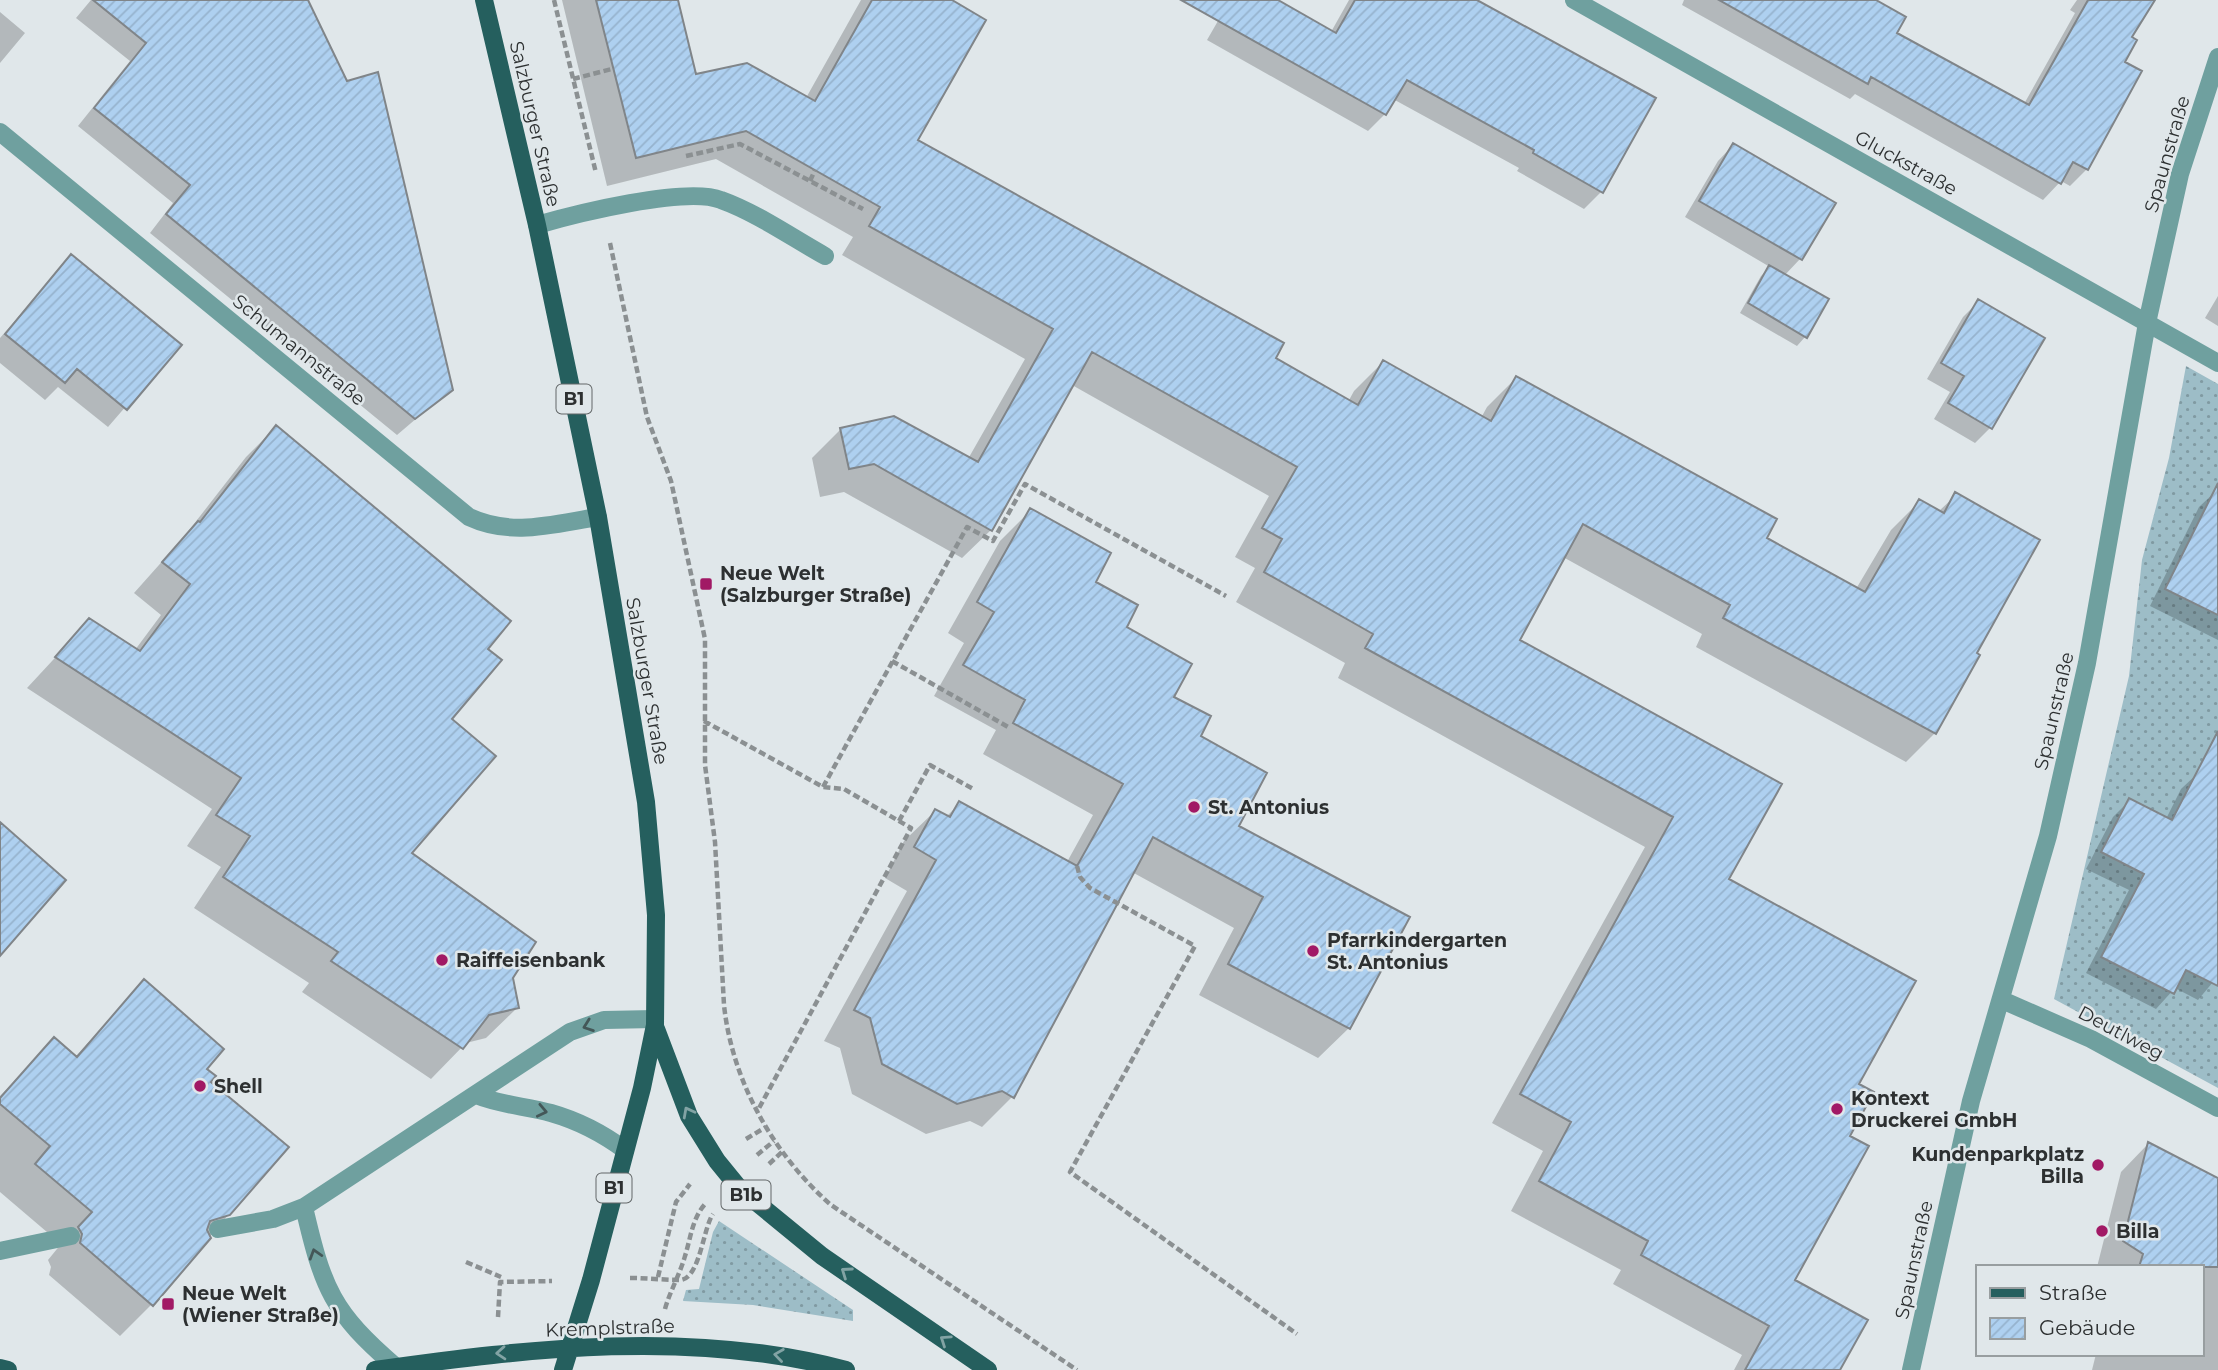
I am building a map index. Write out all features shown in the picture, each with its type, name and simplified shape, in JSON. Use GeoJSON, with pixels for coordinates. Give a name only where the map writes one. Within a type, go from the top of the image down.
{"type":"FeatureCollection","features":[{"type":"Feature","properties":{"kind":"main road","name":"Salzburger Straße"},"geometry":{"type":"LineString","coordinates":[[484,0],[537,225],[598,517],[646,802],[656,915],[655,1022],[591,1280],[563,1370]]}},
{"type":"Feature","properties":{"kind":"main road","name":"B1b"},"geometry":{"type":"LineString","coordinates":[[655,1022],[689,1116],[739,1188],[822,1256],[988,1370]]}},
{"type":"Feature","properties":{"kind":"main road","name":"Kremplstraße"},"geometry":{"type":"LineString","coordinates":[[375,1370],[496,1353],[654,1345],[727,1349],[804,1359],[846,1370]]}},
{"type":"Feature","properties":{"kind":"main road"},"geometry":{"type":"LineString","coordinates":[[0,1368],[8,1370]]}},
{"type":"Feature","properties":{"kind":"street","name":"Gluckstraße"},"geometry":{"type":"LineString","coordinates":[[1574,0],[2218,363]]}},
{"type":"Feature","properties":{"kind":"street","name":"Spaunstraße"},"geometry":{"type":"LineString","coordinates":[[1911,1370],[1970,1101],[2002,1000],[2048,836],[2087,663],[2147,323],[2180,174],[2218,57]]}},
{"type":"Feature","properties":{"kind":"street","name":"Schumannstraße"},"geometry":{"type":"LineString","coordinates":[[0,132],[469,517],[490,527],[513,530],[598,517]]}},
{"type":"Feature","properties":{"kind":"street"},"geometry":{"type":"LineString","coordinates":[[537,225],[602,207],[694,197],[719,199],[825,256]]}},
{"type":"Feature","properties":{"kind":"street","name":"Deutlweg"},"geometry":{"type":"LineString","coordinates":[[2002,1000],[2091,1039],[2218,1108]]}},
{"type":"Feature","properties":{"kind":"street"},"geometry":{"type":"LineString","coordinates":[[218,1229],[273,1219],[304,1207],[570,1032],[604,1020],[655,1022]]}},
{"type":"Feature","properties":{"kind":"street"},"geometry":{"type":"LineString","coordinates":[[476,1095],[493,1102],[576,1121],[601,1133],[625,1150]]}},
{"type":"Feature","properties":{"kind":"street"},"geometry":{"type":"LineString","coordinates":[[304,1207],[314,1252],[333,1302],[348,1323],[396,1367]]}},
{"type":"Feature","properties":{"kind":"street"},"geometry":{"type":"LineString","coordinates":[[0,1251],[71,1236]]}},
{"type":"Feature","properties":{"kind":"path"},"geometry":{"type":"LineString","coordinates":[[554,0],[647,417],[671,481],[705,639],[708,681],[704,721],[727,1031],[734,1058],[757,1111],[775,1141],[809,1186],[831,1205],[1077,1370]]}},
{"type":"Feature","properties":{"kind":"path"},"geometry":{"type":"LineString","coordinates":[[573,79],[612,69]]}},
{"type":"Feature","properties":{"kind":"path"},"geometry":{"type":"LineString","coordinates":[[810,181],[815,170]]}},
{"type":"Feature","properties":{"kind":"path"},"geometry":{"type":"LineString","coordinates":[[823,787],[967,527],[993,541],[1025,484],[1226,596]]}},
{"type":"Feature","properties":{"kind":"path"},"geometry":{"type":"LineString","coordinates":[[891,661],[1010,728]]}},
{"type":"Feature","properties":{"kind":"path"},"geometry":{"type":"LineString","coordinates":[[704,721],[823,787],[844,789],[911,828],[757,1111]]}},
{"type":"Feature","properties":{"kind":"path"},"geometry":{"type":"LineString","coordinates":[[900,821],[930,765],[975,790]]}},
{"type":"Feature","properties":{"kind":"path"},"geometry":{"type":"LineString","coordinates":[[1077,866],[1080,877],[1090,887],[1195,946],[1070,1172],[1297,1334]]}},
{"type":"Feature","properties":{"kind":"path"},"geometry":{"type":"LineString","coordinates":[[466,1262],[501,1277]]}},
{"type":"Feature","properties":{"kind":"path"},"geometry":{"type":"LineString","coordinates":[[658,1278],[674,1278]]}},
{"type":"Feature","properties":{"kind":"shaded area"},"geometry":{"type":"Polygon","coordinates":[[[2186,366],[2218,384],[2218,1088],[2054,999],[2129,676],[2142,560],[2169,458],[2186,366]]]}},
{"type":"Feature","properties":{"kind":"shaded area"},"geometry":{"type":"Polygon","coordinates":[[[719,1221],[853,1310],[853,1321],[753,1305],[683,1301],[686,1290],[699,1289],[713,1232],[719,1221]]]}},
{"type":"Feature","properties":{"kind":"building"},"geometry":{"type":"Polygon","coordinates":[[[93,0],[308,0],[347,81],[378,72],[453,390],[415,419],[166,214],[190,185],[94,108],[146,43],[93,0]]]}},
{"type":"Feature","properties":{"kind":"building"},"geometry":{"type":"Polygon","coordinates":[[[596,0],[678,0],[696,74],[747,63],[815,101],[872,0],[952,0],[986,20],[918,140],[1284,343],[1276,358],[1358,405],[1383,360],[1491,421],[1516,376],[1777,519],[1767,538],[1865,592],[1919,499],[1944,513],[1955,492],[2040,540],[1977,653],[1980,655],[1936,734],[1723,618],[1730,605],[1583,524],[1520,640],[1782,784],[1729,879],[1916,981],[1859,1084],[1874,1092],[1850,1136],[1869,1146],[1795,1280],[1868,1320],[1840,1370],[1745,1370],[1769,1326],[1641,1255],[1648,1241],[1539,1181],[1571,1122],[1520,1094],[1673,817],[1365,648],[1373,634],[1264,572],[1282,539],[1262,528],[1297,467],[1092,352],[992,531],[874,464],[849,469],[840,428],[894,416],[978,462],[1053,329],[869,226],[880,207],[746,131],[636,158],[596,0]]]}},
{"type":"Feature","properties":{"kind":"building"},"geometry":{"type":"Polygon","coordinates":[[[1181,0],[1278,0],[1336,33],[1355,0],[1477,0],[1656,98],[1603,193],[1533,153],[1534,150],[1407,80],[1386,115],[1181,0]]]}},
{"type":"Feature","properties":{"kind":"building"},"geometry":{"type":"Polygon","coordinates":[[[1719,0],[1876,0],[1906,17],[1897,33],[2029,105],[2088,0],[2155,0],[2132,37],[2137,40],[2125,62],[2142,71],[2088,170],[2073,162],[2061,184],[1871,77],[1868,84],[1719,0]]]}},
{"type":"Feature","properties":{"kind":"building"},"geometry":{"type":"Polygon","coordinates":[[[1733,143],[1836,203],[1802,260],[1699,201],[1733,143]]]}},
{"type":"Feature","properties":{"kind":"building"},"geometry":{"type":"Polygon","coordinates":[[[71,254],[182,345],[127,410],[77,369],[65,383],[5,334],[71,254]]]}},
{"type":"Feature","properties":{"kind":"building"},"geometry":{"type":"Polygon","coordinates":[[[1769,265],[1829,299],[1807,338],[1748,303],[1769,265]]]}},
{"type":"Feature","properties":{"kind":"building"},"geometry":{"type":"Polygon","coordinates":[[[1978,299],[2045,338],[1992,429],[1948,403],[1964,376],[1941,363],[1978,299]]]}},
{"type":"Feature","properties":{"kind":"building"},"geometry":{"type":"Polygon","coordinates":[[[276,425],[511,621],[488,649],[502,660],[452,719],[496,756],[412,853],[536,942],[513,978],[519,1008],[489,1015],[463,1049],[331,961],[338,952],[223,877],[250,836],[216,815],[241,778],[55,657],[89,618],[140,651],[190,584],[162,562],[198,521],[200,522],[276,425]]]}},
{"type":"Feature","properties":{"kind":"building"},"geometry":{"type":"Polygon","coordinates":[[[2218,483],[2218,615],[2165,589],[2218,483]]]}},
{"type":"Feature","properties":{"kind":"building","name":"St. Antonius"},"geometry":{"type":"Polygon","coordinates":[[[1030,508],[1111,553],[1096,582],[1138,605],[1127,627],[1192,664],[1174,697],[1211,716],[1201,736],[1267,773],[1239,826],[1410,917],[1350,1029],[1228,964],[1263,897],[1153,837],[1014,1098],[1002,1091],[957,1104],[882,1064],[870,1018],[854,1010],[936,860],[914,847],[935,809],[950,817],[959,801],[1077,866],[1123,784],[1013,723],[1025,700],[963,665],[994,612],[977,602],[1030,508]]]}},
{"type":"Feature","properties":{"kind":"building"},"geometry":{"type":"Polygon","coordinates":[[[2218,731],[2218,986],[2186,970],[2174,994],[2101,957],[2144,874],[2101,852],[2129,798],[2172,820],[2218,731]]]}},
{"type":"Feature","properties":{"kind":"building"},"geometry":{"type":"Polygon","coordinates":[[[0,822],[66,880],[0,956],[0,822]]]}},
{"type":"Feature","properties":{"kind":"building"},"geometry":{"type":"Polygon","coordinates":[[[144,979],[224,1049],[207,1069],[216,1076],[211,1082],[289,1147],[230,1215],[210,1221],[207,1230],[211,1238],[153,1306],[80,1243],[82,1234],[78,1227],[92,1212],[35,1164],[50,1146],[0,1104],[0,1098],[54,1037],[77,1057],[144,979]]]}},
{"type":"Feature","properties":{"kind":"building"},"geometry":{"type":"Polygon","coordinates":[[[2148,1142],[2218,1178],[2218,1267],[2140,1265],[2143,1254],[2123,1241],[2148,1142]]]}},
{"type":"Feature","properties":{"kind":"place","name":"Neue Welt (Salzburger Straße)"},"geometry":{"type":"Point","coordinates":[706,584]}},
{"type":"Feature","properties":{"kind":"place","name":"St. Antonius"},"geometry":{"type":"Point","coordinates":[1194,807]}},
{"type":"Feature","properties":{"kind":"place","name":"Pfarrkindergarten St. Antonius"},"geometry":{"type":"Point","coordinates":[1313,951]}},
{"type":"Feature","properties":{"kind":"place","name":"Raiffeisenbank"},"geometry":{"type":"Point","coordinates":[442,960]}},
{"type":"Feature","properties":{"kind":"place","name":"Shell"},"geometry":{"type":"Point","coordinates":[200,1086]}},
{"type":"Feature","properties":{"kind":"place","name":"Kontext Druckerei GmbH"},"geometry":{"type":"Point","coordinates":[1837,1109]}},
{"type":"Feature","properties":{"kind":"place","name":"Kundenparkplatz Billa"},"geometry":{"type":"Point","coordinates":[2098,1165]}},
{"type":"Feature","properties":{"kind":"place","name":"Billa"},"geometry":{"type":"Point","coordinates":[2102,1231]}},
{"type":"Feature","properties":{"kind":"place","name":"Neue Welt (Wiener Straße)"},"geometry":{"type":"Point","coordinates":[168,1304]}}]}
